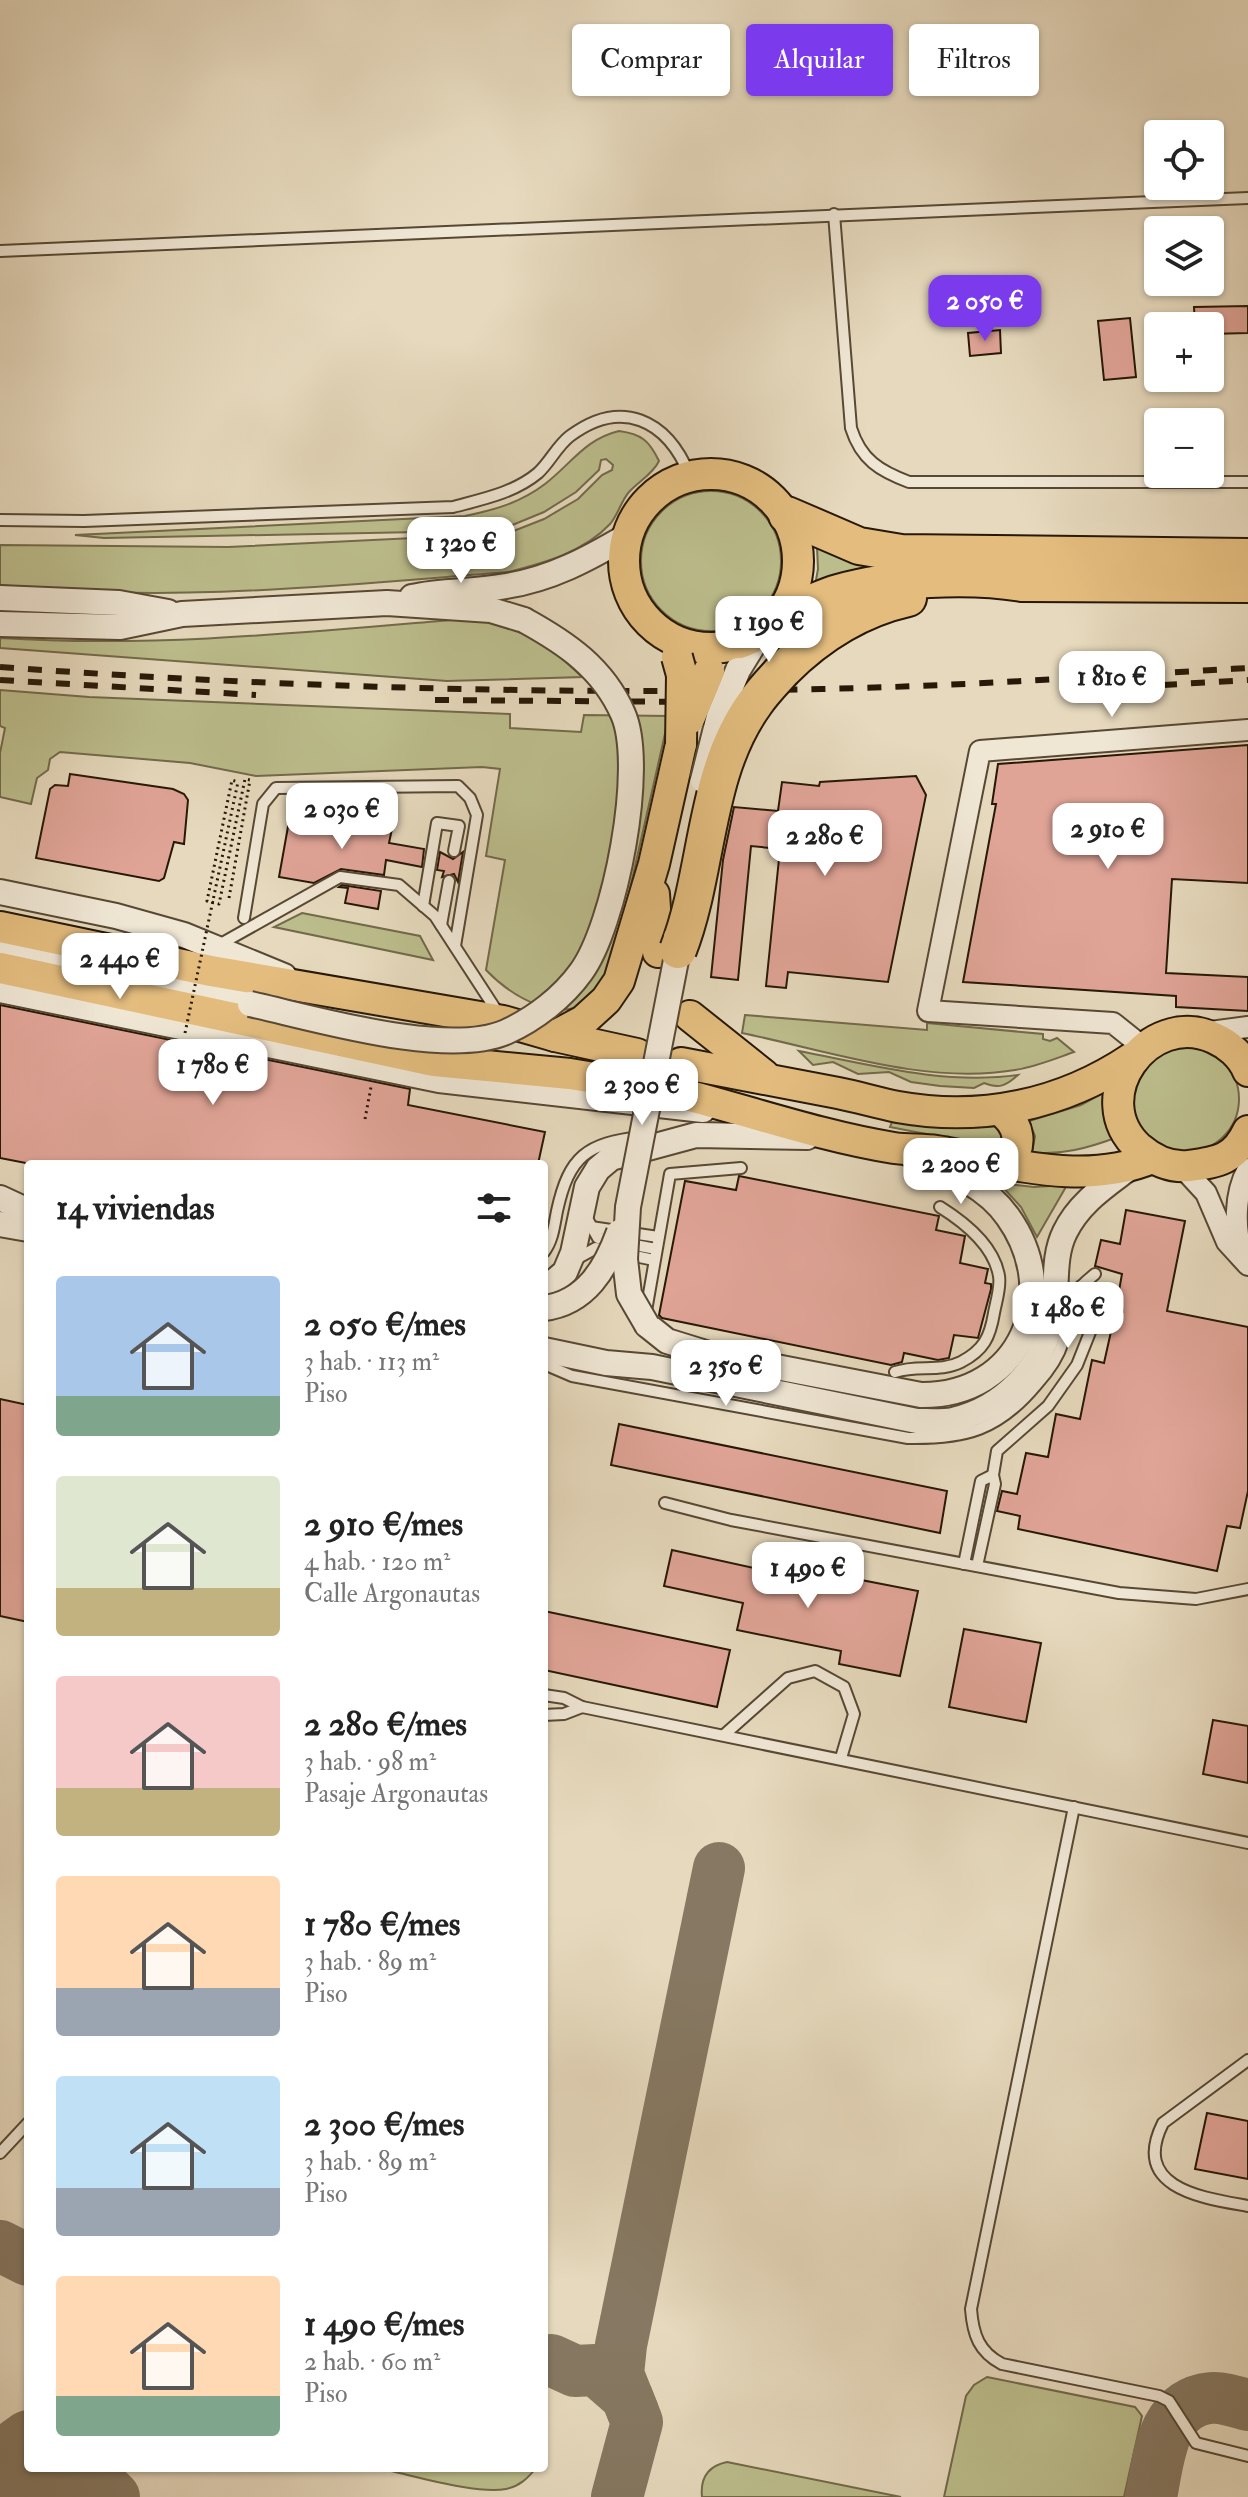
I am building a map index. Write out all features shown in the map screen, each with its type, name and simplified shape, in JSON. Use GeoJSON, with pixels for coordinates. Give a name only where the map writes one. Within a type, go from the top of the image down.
{"type":"FeatureCollection","features":[{"type":"Feature","properties":{"kind":"highway"},"geometry":{"type":"LineString","coordinates":[[787,515],[859,546],[901,553],[1248,557]]}},
{"type":"Feature","properties":{"kind":"highway"},"geometry":{"type":"LineString","coordinates":[[768,627],[835,593],[908,581],[999,579],[1022,583],[1248,584]]}},
{"type":"Feature","properties":{"kind":"highway"},"geometry":{"type":"LineString","coordinates":[[668,951],[689,920],[723,771],[753,704],[783,670],[822,635],[887,603],[930,594],[1022,583]]}},
{"type":"Feature","properties":{"kind":"main road"},"geometry":{"type":"LineString","coordinates":[[555,1036],[583,1021],[606,1000],[619,981],[654,864],[681,744],[682,675],[674,648],[652,626],[631,596],[623,560],[627,536],[640,509],[662,488],[690,476],[718,473],[745,480],[769,494],[787,515],[797,541],[799,569],[791,596],[768,627],[722,663],[681,744]]}},
{"type":"Feature","properties":{"kind":"main road"},"geometry":{"type":"LineString","coordinates":[[674,648],[695,647],[722,663]]}},
{"type":"Feature","properties":{"kind":"main road"},"geometry":{"type":"LineString","coordinates":[[654,864],[668,951]]}},
{"type":"Feature","properties":{"kind":"main road"},"geometry":{"type":"LineString","coordinates":[[0,927],[211,971],[503,1021],[637,1054]]}},
{"type":"Feature","properties":{"kind":"main road"},"geometry":{"type":"LineString","coordinates":[[0,968],[434,1061],[570,1074],[631,1084]]}},
{"type":"Feature","properties":{"kind":"main road"},"geometry":{"type":"LineString","coordinates":[[690,1016],[772,1080]]}},
{"type":"Feature","properties":{"kind":"main road"},"geometry":{"type":"LineString","coordinates":[[1243,1149],[1209,1163],[1182,1167],[1140,1163],[1060,1171],[1008,1165],[846,1138],[783,1120],[678,1078],[772,1080],[900,1107],[949,1113],[1001,1111],[1076,1090],[1103,1077],[1137,1052],[1173,1032],[1232,1039],[1248,1071]]}},
{"type":"Feature","properties":{"kind":"main road"},"geometry":{"type":"LineString","coordinates":[[1137,1052],[1121,1080],[1118,1105],[1123,1125],[1140,1163]]}},
{"type":"Feature","properties":{"kind":"main road"},"geometry":{"type":"LineString","coordinates":[[1001,1111],[1010,1118],[1017,1133],[1015,1156],[1008,1165]]}},
{"type":"Feature","properties":{"kind":"street"},"geometry":{"type":"LineString","coordinates":[[387,603],[436,592],[504,587],[546,577],[584,561],[627,536]]}},
{"type":"Feature","properties":{"kind":"street"},"geometry":{"type":"LineString","coordinates":[[0,598],[119,603],[182,614]]}},
{"type":"Feature","properties":{"kind":"street"},"geometry":{"type":"LineString","coordinates":[[0,624],[120,627],[182,614],[387,603],[491,610],[524,620],[560,640],[597,670],[624,716],[631,742],[632,785],[615,881],[599,940],[582,971],[539,1013],[504,1033],[432,1042],[0,950]]}},
{"type":"Feature","properties":{"kind":"street"},"geometry":{"type":"LineString","coordinates":[[722,663],[719,716],[689,835],[628,1207],[625,1259],[629,1294],[647,1325],[667,1341],[709,1354],[921,1395],[947,1396],[991,1377],[1009,1358],[1028,1321],[1032,1297],[1030,1268],[1022,1242],[1008,1216],[989,1196],[957,1174],[894,1148]]}},
{"type":"Feature","properties":{"kind":"street"},"geometry":{"type":"LineString","coordinates":[[1137,1052],[1113,1023],[928,1011],[980,751],[1248,730]]}},
{"type":"Feature","properties":{"kind":"street"},"geometry":{"type":"LineString","coordinates":[[0,892],[116,916],[217,946],[309,987]]}},
{"type":"Feature","properties":{"kind":"street"},"geometry":{"type":"LineString","coordinates":[[0,990],[439,1080],[783,1120]]}},
{"type":"Feature","properties":{"kind":"street"},"geometry":{"type":"LineString","coordinates":[[548,1287],[565,1272],[587,1219],[587,1187],[611,1158],[696,1135],[846,1138]]}},
{"type":"Feature","properties":{"kind":"street"},"geometry":{"type":"LineString","coordinates":[[1243,1149],[1230,1199],[1236,1236],[1247,1264]]}},
{"type":"Feature","properties":{"kind":"street"},"geometry":{"type":"LineString","coordinates":[[548,1351],[606,1363],[652,1367],[917,1421],[951,1420],[981,1411],[1007,1395],[1028,1372],[1044,1345],[1053,1316],[1057,1254],[1063,1234],[1075,1213],[1140,1163]]}},
{"type":"Feature","properties":{"kind":"street"},"geometry":{"type":"LineString","coordinates":[[1182,1167],[1206,1193],[1227,1242],[1247,1264]]}},
{"type":"Feature","properties":{"kind":"street"},"geometry":{"type":"LineString","coordinates":[[0,1198],[24,1209]]}},
{"type":"Feature","properties":{"kind":"street"},"geometry":{"type":"LineString","coordinates":[[548,1307],[571,1300],[589,1287],[612,1253],[628,1207]]}},
{"type":"Feature","properties":{"kind":"street"},"geometry":{"type":"LineString","coordinates":[[0,1222],[24,1226]]}},
{"type":"Feature","properties":{"kind":"lane"},"geometry":{"type":"LineString","coordinates":[[0,251],[1248,198]]}},
{"type":"Feature","properties":{"kind":"lane"},"geometry":{"type":"LineString","coordinates":[[834,214],[851,428],[857,445],[882,472],[909,482],[1248,482]]}},
{"type":"Feature","properties":{"kind":"lane"},"geometry":{"type":"LineString","coordinates":[[0,520],[84,521],[453,507],[503,494],[538,473],[567,439],[578,431],[590,423],[618,415],[646,422],[669,437],[690,476]]}},
{"type":"Feature","properties":{"kind":"lane"},"geometry":{"type":"LineString","coordinates":[[244,918],[263,804],[276,788],[458,786],[470,798],[477,815],[455,946]]}},
{"type":"Feature","properties":{"kind":"lane"},"geometry":{"type":"LineString","coordinates":[[423,906],[437,823],[459,826],[454,851]]}},
{"type":"Feature","properties":{"kind":"lane"},"geometry":{"type":"LineString","coordinates":[[217,946],[340,877],[399,885],[441,925],[503,1021]]}},
{"type":"Feature","properties":{"kind":"lane"},"geometry":{"type":"LineString","coordinates":[[441,925],[449,881]]}},
{"type":"Feature","properties":{"kind":"lane"},"geometry":{"type":"LineString","coordinates":[[548,1247],[564,1181],[579,1156],[606,1141],[667,1134],[696,1135]]}},
{"type":"Feature","properties":{"kind":"lane"},"geometry":{"type":"LineString","coordinates":[[657,1325],[645,1309],[670,1174],[741,1168]]}},
{"type":"Feature","properties":{"kind":"lane"},"geometry":{"type":"LineString","coordinates":[[895,1372],[911,1366],[941,1370],[984,1347],[990,1335],[1000,1278],[994,1262],[974,1233],[940,1207]]}},
{"type":"Feature","properties":{"kind":"lane"},"geometry":{"type":"LineString","coordinates":[[587,1219],[656,1249]]}},
{"type":"Feature","properties":{"kind":"lane"},"geometry":{"type":"LineString","coordinates":[[568,1265],[596,1248],[656,1249]]}},
{"type":"Feature","properties":{"kind":"lane"},"geometry":{"type":"LineString","coordinates":[[548,1366],[572,1376],[643,1390],[908,1438],[942,1438],[971,1432],[1017,1409],[1048,1371],[1062,1345],[1070,1298],[1095,1274]]}},
{"type":"Feature","properties":{"kind":"lane"},"geometry":{"type":"LineString","coordinates":[[1081,1286],[1100,1307],[1115,1310]]}},
{"type":"Feature","properties":{"kind":"lane"},"geometry":{"type":"LineString","coordinates":[[977,1566],[995,1484],[993,1475],[997,1451],[1048,1406],[1077,1365],[1100,1307]]}},
{"type":"Feature","properties":{"kind":"lane"},"geometry":{"type":"LineString","coordinates":[[964,1564],[981,1481],[993,1475]]}},
{"type":"Feature","properties":{"kind":"lane"},"geometry":{"type":"LineString","coordinates":[[665,1503],[731,1520],[1119,1593],[1196,1599],[1248,1589]]}},
{"type":"Feature","properties":{"kind":"lane"},"geometry":{"type":"LineString","coordinates":[[724,1735],[788,1678],[815,1671],[844,1687],[854,1714],[841,1758]]}},
{"type":"Feature","properties":{"kind":"lane"},"geometry":{"type":"LineString","coordinates":[[548,1696],[564,1698],[582,1707],[1248,1843]]}},
{"type":"Feature","properties":{"kind":"lane"},"geometry":{"type":"LineString","coordinates":[[548,1715],[564,1714],[582,1707]]}},
{"type":"Feature","properties":{"kind":"lane"},"geometry":{"type":"LineString","coordinates":[[1074,1807],[971,2309],[972,2329],[984,2351],[1002,2364],[1159,2396],[1169,2401],[1196,2443],[1248,2456]]}},
{"type":"Feature","properties":{"kind":"lane"},"geometry":{"type":"LineString","coordinates":[[1248,2060],[1163,2123],[1155,2139],[1154,2152],[1166,2177],[1189,2195],[1248,2206]]}},
{"type":"Feature","properties":{"kind":"lane"},"geometry":{"type":"LineString","coordinates":[[0,2153],[24,2127]]}},
{"type":"Feature","properties":{"kind":"path"},"geometry":{"type":"LineString","coordinates":[[185,1033],[238,782],[232,780],[207,901],[219,904],[245,779],[250,780],[229,898]]}},
{"type":"Feature","properties":{"kind":"green space"},"geometry":{"type":"Polygon","coordinates":[[[619,431],[639,436],[648,443],[659,461],[653,470],[629,492],[610,524],[600,534],[576,549],[508,572],[318,587],[191,593],[127,593],[0,585],[0,545],[228,547],[414,538],[472,540],[511,532],[544,519],[578,499],[602,475],[612,470],[613,465],[606,459],[601,460],[599,470],[576,492],[544,512],[510,526],[470,531],[104,538],[75,535],[465,516],[526,496],[545,484],[588,446],[619,431]]]}},
{"type":"Feature","properties":{"kind":"green space"},"geometry":{"type":"Polygon","coordinates":[[[711,491],[738,497],[760,512],[775,534],[781,561],[775,588],[760,610],[738,625],[711,631],[684,625],[662,610],[647,588],[641,561],[647,534],[662,512],[684,497],[711,491]]]}},
{"type":"Feature","properties":{"kind":"green space"},"geometry":{"type":"Polygon","coordinates":[[[817,547],[939,570],[814,591],[818,569],[817,547]]]}},
{"type":"Feature","properties":{"kind":"green space"},"geometry":{"type":"Polygon","coordinates":[[[463,619],[500,624],[529,635],[582,677],[447,681],[0,648],[0,638],[174,640],[463,619]]]}},
{"type":"Feature","properties":{"kind":"green space"},"geometry":{"type":"Polygon","coordinates":[[[0,690],[89,697],[510,714],[510,728],[581,732],[584,715],[669,716],[613,964],[593,997],[580,1006],[566,1009],[551,1009],[522,998],[486,970],[505,860],[486,856],[500,769],[482,767],[256,776],[190,763],[60,752],[50,759],[48,770],[37,778],[31,804],[0,797],[0,753],[5,728],[0,726],[0,690]]]}},
{"type":"Feature","properties":{"kind":"green space"},"geometry":{"type":"Polygon","coordinates":[[[302,913],[420,936],[433,960],[274,927],[302,913]]]}},
{"type":"Feature","properties":{"kind":"green space"},"geometry":{"type":"Polygon","coordinates":[[[745,1015],[927,1030],[927,1023],[1043,1034],[1043,1039],[1050,1041],[1057,1038],[1074,1052],[1015,1070],[947,1073],[912,1070],[742,1033],[745,1015]]]}},
{"type":"Feature","properties":{"kind":"green space"},"geometry":{"type":"Polygon","coordinates":[[[1186,1046],[1206,1050],[1224,1061],[1235,1079],[1239,1099],[1235,1119],[1224,1137],[1206,1148],[1186,1152],[1166,1148],[1148,1137],[1137,1119],[1133,1099],[1137,1079],[1148,1061],[1166,1050],[1186,1046]]]}},
{"type":"Feature","properties":{"kind":"green space"},"geometry":{"type":"Polygon","coordinates":[[[799,1051],[935,1075],[1018,1075],[998,1086],[984,1083],[974,1088],[940,1086],[911,1082],[889,1072],[858,1074],[833,1062],[813,1065],[799,1051]]]}},
{"type":"Feature","properties":{"kind":"green space"},"geometry":{"type":"Polygon","coordinates":[[[1103,1093],[1115,1138],[1075,1150],[1032,1153],[1035,1136],[1029,1121],[1081,1105],[1103,1093]]]}},
{"type":"Feature","properties":{"kind":"green space"},"geometry":{"type":"Polygon","coordinates":[[[892,1122],[957,1128],[1006,1126],[1003,1149],[890,1127],[892,1122]]]}},
{"type":"Feature","properties":{"kind":"green space"},"geometry":{"type":"Polygon","coordinates":[[[999,1183],[1034,1187],[1067,1185],[1037,1237],[1021,1207],[999,1183]]]}},
{"type":"Feature","properties":{"kind":"green space"},"geometry":{"type":"Polygon","coordinates":[[[987,2377],[1135,2407],[1142,2416],[1124,2497],[944,2497],[966,2396],[974,2385],[987,2377]]]}},
{"type":"Feature","properties":{"kind":"green space"},"geometry":{"type":"Polygon","coordinates":[[[727,2462],[901,2497],[702,2497],[702,2484],[707,2474],[715,2466],[727,2462]]]}},
{"type":"Feature","properties":{"kind":"green space"},"geometry":{"type":"Polygon","coordinates":[[[394,2472],[532,2472],[506,2489],[460,2487],[394,2472]]]}},
{"type":"Feature","properties":{"kind":"building"},"geometry":{"type":"Polygon","coordinates":[[[1248,306],[1248,333],[1224,334],[1224,312],[1194,312],[1194,307],[1248,306]]]}},
{"type":"Feature","properties":{"kind":"building"},"geometry":{"type":"Polygon","coordinates":[[[1130,318],[1136,377],[1104,380],[1098,321],[1130,318]]]}},
{"type":"Feature","properties":{"kind":"building"},"geometry":{"type":"Polygon","coordinates":[[[1000,330],[1001,353],[970,356],[968,333],[1000,330]]]}},
{"type":"Feature","properties":{"kind":"building"},"geometry":{"type":"Polygon","coordinates":[[[1248,745],[1248,883],[1172,879],[1166,973],[1248,977],[1248,1011],[1176,1007],[1176,996],[963,982],[996,804],[992,804],[998,764],[1248,745]]]}},
{"type":"Feature","properties":{"kind":"building"},"geometry":{"type":"Polygon","coordinates":[[[70,774],[173,789],[184,794],[188,800],[184,844],[174,842],[164,878],[159,881],[36,858],[50,789],[55,785],[68,786],[70,774]]]}},
{"type":"Feature","properties":{"kind":"building"},"geometry":{"type":"Polygon","coordinates":[[[916,776],[926,795],[888,982],[788,972],[786,988],[766,986],[780,849],[751,846],[738,980],[711,977],[723,860],[734,807],[778,811],[782,782],[819,786],[820,782],[916,776]]]}},
{"type":"Feature","properties":{"kind":"building"},"geometry":{"type":"Polygon","coordinates":[[[359,819],[393,824],[389,843],[424,849],[422,867],[386,860],[384,875],[341,869],[314,883],[279,877],[289,821],[356,833],[359,819]]]}},
{"type":"Feature","properties":{"kind":"building"},"geometry":{"type":"Polygon","coordinates":[[[440,852],[453,859],[463,852],[458,882],[454,874],[442,877],[444,871],[437,870],[440,852]]]}},
{"type":"Feature","properties":{"kind":"building"},"geometry":{"type":"Polygon","coordinates":[[[339,887],[381,891],[378,909],[345,903],[348,888],[339,887]]]}},
{"type":"Feature","properties":{"kind":"building"},"geometry":{"type":"Polygon","coordinates":[[[0,1005],[410,1089],[408,1105],[545,1132],[539,1160],[24,1160],[24,1163],[0,1158],[0,1005]]]}},
{"type":"Feature","properties":{"kind":"building"},"geometry":{"type":"Polygon","coordinates":[[[739,1176],[939,1216],[936,1230],[965,1236],[960,1263],[988,1269],[985,1283],[991,1284],[991,1289],[978,1338],[954,1335],[949,1358],[938,1360],[904,1353],[902,1362],[891,1365],[662,1318],[659,1315],[685,1181],[736,1190],[739,1176]]]}},
{"type":"Feature","properties":{"kind":"building"},"geometry":{"type":"Polygon","coordinates":[[[1126,1210],[1185,1221],[1167,1311],[1248,1327],[1248,1491],[1240,1528],[1227,1526],[1217,1571],[1018,1529],[1020,1516],[997,1511],[1002,1491],[1017,1494],[1026,1453],[1048,1457],[1056,1414],[1080,1419],[1092,1360],[1104,1363],[1114,1318],[1123,1312],[1117,1302],[1122,1274],[1095,1266],[1101,1240],[1120,1244],[1126,1210]]]}},
{"type":"Feature","properties":{"kind":"building"},"geometry":{"type":"Polygon","coordinates":[[[0,1399],[24,1404],[24,1621],[0,1616],[0,1399]]]}},
{"type":"Feature","properties":{"kind":"building"},"geometry":{"type":"Polygon","coordinates":[[[619,1424],[947,1491],[940,1533],[611,1465],[619,1424]]]}},
{"type":"Feature","properties":{"kind":"building"},"geometry":{"type":"Polygon","coordinates":[[[672,1550],[854,1590],[856,1579],[918,1591],[900,1676],[839,1664],[841,1651],[737,1630],[743,1603],[664,1586],[672,1550]]]}},
{"type":"Feature","properties":{"kind":"building"},"geometry":{"type":"Polygon","coordinates":[[[548,1612],[730,1650],[717,1707],[548,1671],[548,1612]]]}},
{"type":"Feature","properties":{"kind":"building"},"geometry":{"type":"Polygon","coordinates":[[[964,1629],[1041,1643],[1026,1722],[949,1707],[964,1629]]]}},
{"type":"Feature","properties":{"kind":"building"},"geometry":{"type":"Polygon","coordinates":[[[1213,1720],[1248,1726],[1248,1783],[1203,1774],[1213,1720]]]}},
{"type":"Feature","properties":{"kind":"building"},"geometry":{"type":"Polygon","coordinates":[[[1207,2113],[1248,2121],[1248,2179],[1195,2169],[1207,2113]]]}},
{"type":"Feature","properties":{"kind":"taxiway"},"geometry":{"type":"LineString","coordinates":[[617,2497],[637,2422],[618,2374],[621,2345],[719,1868]]}},
{"type":"Feature","properties":{"kind":"taxiway"},"geometry":{"type":"LineString","coordinates":[[0,2246],[24,2258]]}},
{"type":"Feature","properties":{"kind":"taxiway"},"geometry":{"type":"LineString","coordinates":[[551,2360],[575,2371],[596,2370],[627,2397],[633,2412]]}},
{"type":"Feature","properties":{"kind":"taxiway"},"geometry":{"type":"LineString","coordinates":[[1151,2497],[1165,2435],[1182,2410],[1194,2402],[1211,2398],[1248,2405]]}},
{"type":"Feature","properties":{"kind":"taxiway"},"geometry":{"type":"LineString","coordinates":[[0,2456],[24,2439]]}},
{"type":"Feature","properties":{"kind":"taxiway"},"geometry":{"type":"LineString","coordinates":[[89,2472],[114,2497]]}},
{"type":"Feature","properties":{"kind":"taxiway"},"geometry":{"type":"LineString","coordinates":[[0,2485],[59,2497]]}},
{"type":"Feature","properties":{"kind":"railway"},"geometry":{"type":"LineString","coordinates":[[0,667],[205,680],[411,688],[616,691],[875,688],[1248,668]]}},
{"type":"Feature","properties":{"kind":"railway"},"geometry":{"type":"LineString","coordinates":[[0,680],[256,695]]}},
{"type":"Feature","properties":{"kind":"railway"},"geometry":{"type":"LineString","coordinates":[[1163,685],[1248,680]]}},
{"type":"Feature","properties":{"kind":"railway"},"geometry":{"type":"LineString","coordinates":[[435,700],[699,702]]}}]}
